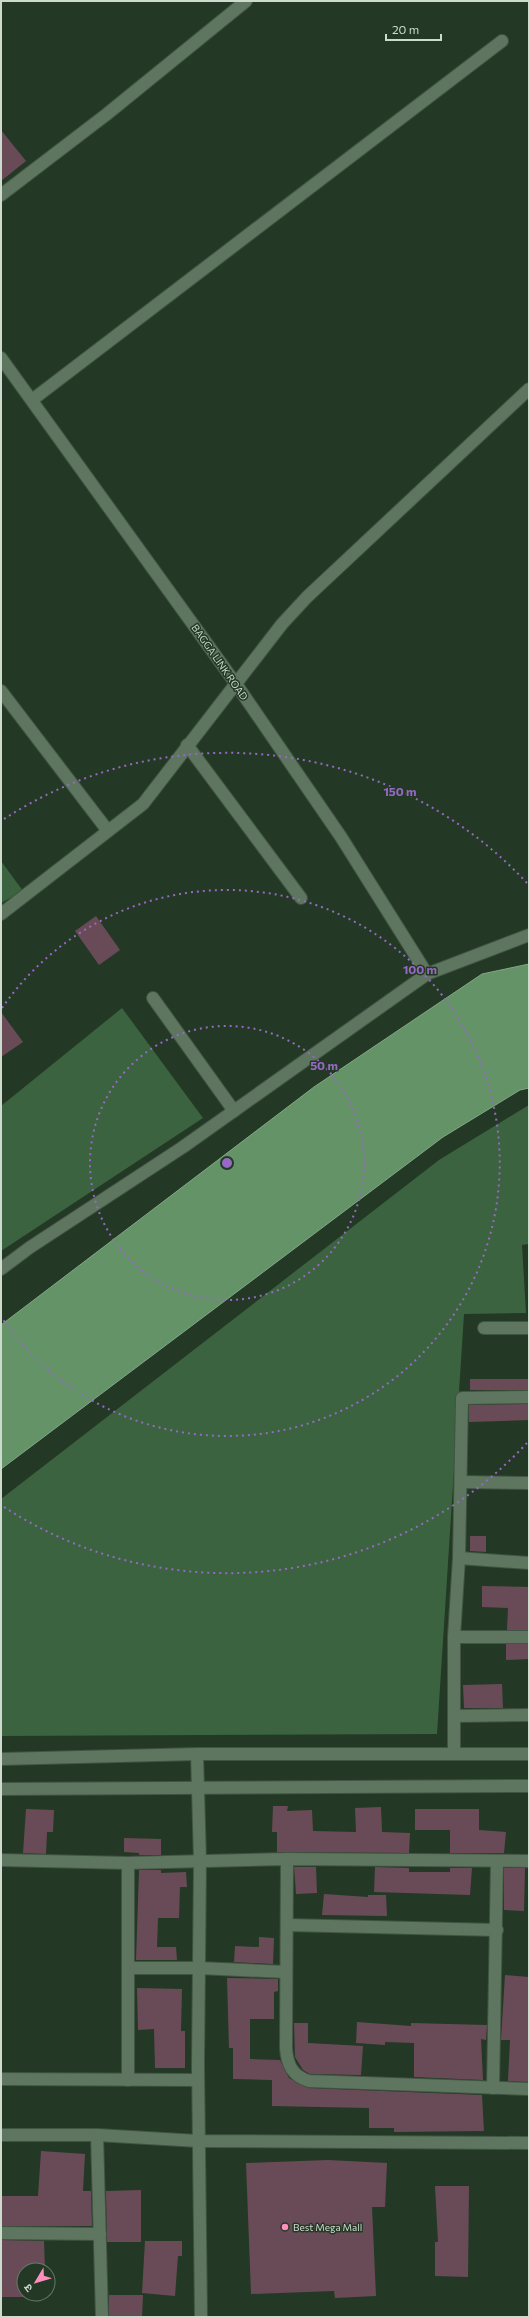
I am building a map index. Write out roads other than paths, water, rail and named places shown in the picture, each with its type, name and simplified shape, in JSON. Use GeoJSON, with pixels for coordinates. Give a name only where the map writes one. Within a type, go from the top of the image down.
{"type":"FeatureCollection","features":[{"type":"Feature","properties":{"kind":"street"},"geometry":{"type":"LineString","coordinates":[[1,195],[107,114],[246,1]]}},
{"type":"Feature","properties":{"kind":"street"},"geometry":{"type":"LineString","coordinates":[[32,400],[502,41]]}},
{"type":"Feature","properties":{"kind":"street","name":"BAGGA LINK ROAD"},"geometry":{"type":"LineString","coordinates":[[1,358],[236,684],[341,837],[427,974]]}},
{"type":"Feature","properties":{"kind":"street"},"geometry":{"type":"LineString","coordinates":[[1,914],[142,804],[282,624],[307,597],[529,389]]}},
{"type":"Feature","properties":{"kind":"street"},"geometry":{"type":"LineString","coordinates":[[1,691],[108,831]]}},
{"type":"Feature","properties":{"kind":"street"},"geometry":{"type":"LineString","coordinates":[[188,745],[301,898]]}},
{"type":"Feature","properties":{"kind":"street"},"geometry":{"type":"LineString","coordinates":[[1,1269],[29,1248],[183,1147],[427,974],[529,936]]}},
{"type":"Feature","properties":{"kind":"street"},"geometry":{"type":"LineString","coordinates":[[153,998],[234,1111]]}},
{"type":"Feature","properties":{"kind":"street"},"geometry":{"type":"LineString","coordinates":[[484,1328],[529,1328]]}},
{"type":"Feature","properties":{"kind":"street"},"geometry":{"type":"LineString","coordinates":[[454,1754],[454,1637],[459,1558],[462,1398],[529,1397]]}},
{"type":"Feature","properties":{"kind":"street"},"geometry":{"type":"LineString","coordinates":[[461,1482],[529,1483]]}},
{"type":"Feature","properties":{"kind":"street"},"geometry":{"type":"LineString","coordinates":[[459,1558],[529,1562]]}},
{"type":"Feature","properties":{"kind":"street"},"geometry":{"type":"LineString","coordinates":[[454,1637],[529,1637]]}},
{"type":"Feature","properties":{"kind":"street"},"geometry":{"type":"LineString","coordinates":[[454,1716],[529,1715]]}},
{"type":"Feature","properties":{"kind":"street"},"geometry":{"type":"LineString","coordinates":[[1,1759],[197,1754],[529,1754]]}},
{"type":"Feature","properties":{"kind":"street"},"geometry":{"type":"LineString","coordinates":[[197,1754],[200,1861],[198,2141],[201,2317]]}},
{"type":"Feature","properties":{"kind":"street"},"geometry":{"type":"LineString","coordinates":[[1,1789],[529,1786]]}},
{"type":"Feature","properties":{"kind":"street"},"geometry":{"type":"LineString","coordinates":[[286,1859],[287,1925],[285,2025],[287,2062],[299,2078],[309,2081],[529,2089]]}},
{"type":"Feature","properties":{"kind":"street"},"geometry":{"type":"LineString","coordinates":[[1,1860],[128,1863],[286,1859],[529,1861]]}},
{"type":"Feature","properties":{"kind":"street"},"geometry":{"type":"LineString","coordinates":[[493,2088],[497,1930],[497,1861]]}},
{"type":"Feature","properties":{"kind":"street"},"geometry":{"type":"LineString","coordinates":[[128,1863],[128,2080]]}},
{"type":"Feature","properties":{"kind":"street"},"geometry":{"type":"LineString","coordinates":[[287,1925],[497,1930]]}},
{"type":"Feature","properties":{"kind":"street"},"geometry":{"type":"LineString","coordinates":[[128,1968],[199,1968],[286,1972]]}},
{"type":"Feature","properties":{"kind":"street"},"geometry":{"type":"LineString","coordinates":[[1,2079],[198,2080]]}},
{"type":"Feature","properties":{"kind":"street"},"geometry":{"type":"LineString","coordinates":[[1,2134],[97,2135],[198,2141],[529,2143]]}},
{"type":"Feature","properties":{"kind":"street"},"geometry":{"type":"LineString","coordinates":[[97,2135],[102,2317]]}},
{"type":"Feature","properties":{"kind":"street"},"geometry":{"type":"LineString","coordinates":[[1,2234],[100,2234]]}},
{"type":"Feature","properties":{"kind":"place","name":"Best Mega Mall"},"geometry":{"type":"Point","coordinates":[285,2227]}}]}
